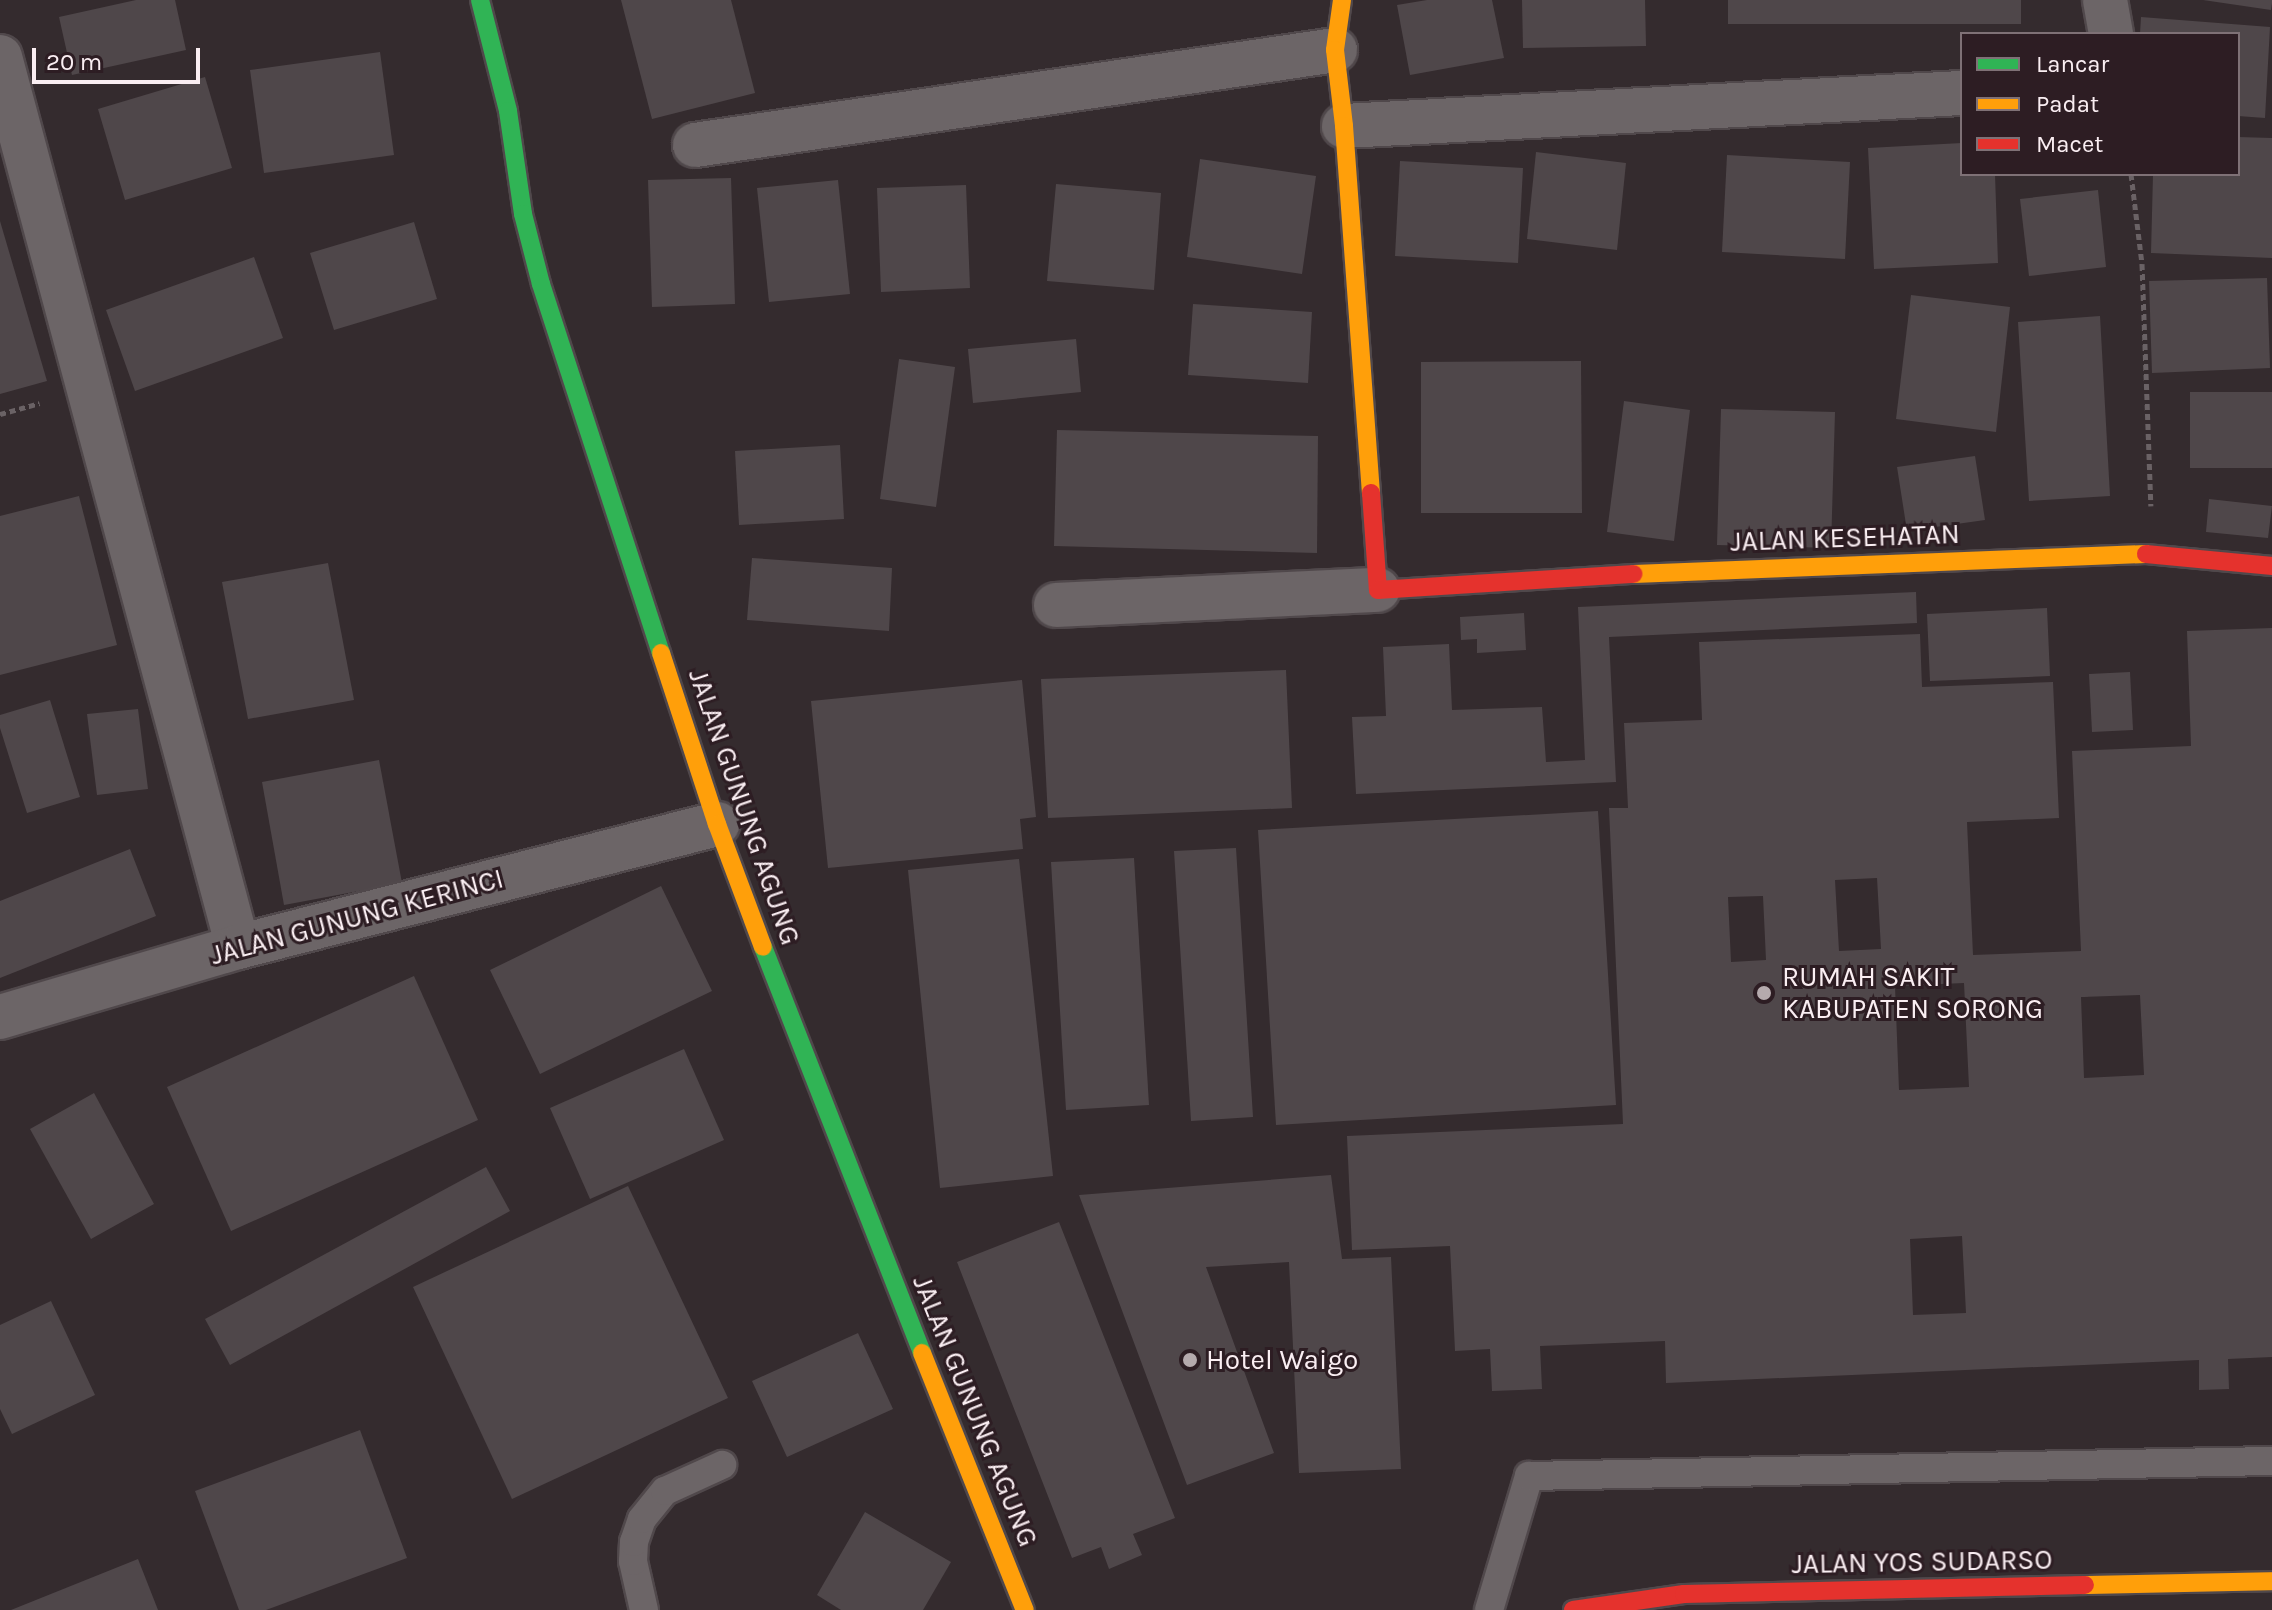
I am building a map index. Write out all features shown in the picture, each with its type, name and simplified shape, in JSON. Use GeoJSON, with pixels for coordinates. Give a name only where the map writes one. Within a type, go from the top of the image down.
{"type":"FeatureCollection","features":[{"type":"Feature","properties":{"kind":"main road","name":"JALAN GUNUNG AGUNG"},"geometry":{"type":"LineString","coordinates":[[480,0],[508,111],[523,214],[541,284],[717,824],[806,1063],[1025,1610]]}},
{"type":"Feature","properties":{"kind":"main road"},"geometry":{"type":"LineString","coordinates":[[1342,0],[1335,50],[1399,588]]}},
{"type":"Feature","properties":{"kind":"main road","name":"JALAN KESEHATAN"},"geometry":{"type":"LineString","coordinates":[[1399,588],[1655,573],[2154,554],[2272,566]]}},
{"type":"Feature","properties":{"kind":"main road","name":"JALAN YOS SUDARSO"},"geometry":{"type":"LineString","coordinates":[[1573,1610],[1686,1602],[2272,1581]]}},
{"type":"Feature","properties":{"kind":"street"},"geometry":{"type":"LineString","coordinates":[[2105,0],[2111,32]]}},
{"type":"Feature","properties":{"kind":"street"},"geometry":{"type":"LineString","coordinates":[[695,145],[1335,50]]}},
{"type":"Feature","properties":{"kind":"street"},"geometry":{"type":"LineString","coordinates":[[0,57],[238,947]]}},
{"type":"Feature","properties":{"kind":"street"},"geometry":{"type":"LineString","coordinates":[[1344,126],[1960,93]]}},
{"type":"Feature","properties":{"kind":"street"},"geometry":{"type":"LineString","coordinates":[[1056,605],[1399,588]]}},
{"type":"Feature","properties":{"kind":"street","name":"JALAN GUNUNG KERINCI"},"geometry":{"type":"LineString","coordinates":[[0,1017],[238,947],[717,824]]}},
{"type":"Feature","properties":{"kind":"lane"},"geometry":{"type":"LineString","coordinates":[[1489,1610],[1529,1476],[2272,1461]]}},
{"type":"Feature","properties":{"kind":"lane"},"geometry":{"type":"LineString","coordinates":[[644,1610],[633,1561],[634,1542],[642,1519],[665,1491],[722,1465]]}},
{"type":"Feature","properties":{"kind":"path"},"geometry":{"type":"LineString","coordinates":[[2131,176],[2142,264],[2154,554]]}},
{"type":"Feature","properties":{"kind":"building"},"geometry":{"type":"Polygon","coordinates":[[[136,0],[175,0],[186,50],[72,75],[59,17],[136,0]]]}},
{"type":"Feature","properties":{"kind":"building"},"geometry":{"type":"Polygon","coordinates":[[[621,0],[731,0],[755,93],[652,119],[621,0]]]}},
{"type":"Feature","properties":{"kind":"building"},"geometry":{"type":"Polygon","coordinates":[[[1427,0],[1492,0],[1504,58],[1410,75],[1397,5],[1427,0]]]}},
{"type":"Feature","properties":{"kind":"building"},"geometry":{"type":"Polygon","coordinates":[[[1522,0],[1645,0],[1646,46],[1523,48],[1522,0]]]}},
{"type":"Feature","properties":{"kind":"building"},"geometry":{"type":"Polygon","coordinates":[[[1728,0],[2021,0],[2021,24],[1728,24],[1728,0]]]}},
{"type":"Feature","properties":{"kind":"building"},"geometry":{"type":"Polygon","coordinates":[[[2203,0],[2272,0],[2272,3],[2271,10],[2203,0]]]}},
{"type":"Feature","properties":{"kind":"building"},"geometry":{"type":"Polygon","coordinates":[[[2141,17],[2270,27],[2265,118],[2240,116],[2240,32],[2140,32],[2141,17]]]}},
{"type":"Feature","properties":{"kind":"building"},"geometry":{"type":"Polygon","coordinates":[[[380,52],[394,155],[264,173],[250,70],[380,52]]]}},
{"type":"Feature","properties":{"kind":"building"},"geometry":{"type":"Polygon","coordinates":[[[205,77],[232,168],[125,200],[98,109],[205,77]]]}},
{"type":"Feature","properties":{"kind":"building"},"geometry":{"type":"Polygon","coordinates":[[[2240,137],[2272,138],[2272,258],[2151,253],[2153,176],[2240,176],[2240,137]]]}},
{"type":"Feature","properties":{"kind":"building"},"geometry":{"type":"Polygon","coordinates":[[[1960,143],[1960,176],[1995,176],[1998,263],[1874,269],[1868,148],[1960,143]]]}},
{"type":"Feature","properties":{"kind":"building"},"geometry":{"type":"Polygon","coordinates":[[[1536,152],[1626,163],[1617,250],[1527,239],[1536,152]]]}},
{"type":"Feature","properties":{"kind":"building"},"geometry":{"type":"Polygon","coordinates":[[[1727,155],[1850,162],[1845,259],[1722,252],[1727,155]]]}},
{"type":"Feature","properties":{"kind":"building"},"geometry":{"type":"Polygon","coordinates":[[[1200,159],[1316,176],[1302,274],[1187,257],[1200,159]]]}},
{"type":"Feature","properties":{"kind":"building"},"geometry":{"type":"Polygon","coordinates":[[[1400,161],[1523,168],[1518,263],[1395,256],[1400,161]]]}},
{"type":"Feature","properties":{"kind":"building"},"geometry":{"type":"Polygon","coordinates":[[[731,178],[735,304],[652,307],[648,180],[731,178]]]}},
{"type":"Feature","properties":{"kind":"building"},"geometry":{"type":"Polygon","coordinates":[[[838,180],[850,294],[769,302],[757,188],[838,180]]]}},
{"type":"Feature","properties":{"kind":"building"},"geometry":{"type":"Polygon","coordinates":[[[1056,184],[1161,193],[1154,290],[1047,281],[1056,184]]]}},
{"type":"Feature","properties":{"kind":"building"},"geometry":{"type":"Polygon","coordinates":[[[966,185],[970,288],[881,292],[877,188],[966,185]]]}},
{"type":"Feature","properties":{"kind":"building"},"geometry":{"type":"Polygon","coordinates":[[[2098,190],[2106,267],[2029,276],[2020,199],[2098,190]]]}},
{"type":"Feature","properties":{"kind":"building"},"geometry":{"type":"Polygon","coordinates":[[[0,221],[47,381],[0,394],[0,221]]]}},
{"type":"Feature","properties":{"kind":"building"},"geometry":{"type":"Polygon","coordinates":[[[414,222],[437,299],[334,330],[310,253],[414,222]]]}},
{"type":"Feature","properties":{"kind":"building"},"geometry":{"type":"Polygon","coordinates":[[[254,257],[283,338],[135,391],[106,310],[254,257]]]}},
{"type":"Feature","properties":{"kind":"building"},"geometry":{"type":"Polygon","coordinates":[[[2267,278],[2270,368],[2152,373],[2149,281],[2267,278]]]}},
{"type":"Feature","properties":{"kind":"building"},"geometry":{"type":"Polygon","coordinates":[[[1911,295],[2010,307],[1996,432],[1896,419],[1911,295]]]}},
{"type":"Feature","properties":{"kind":"building"},"geometry":{"type":"Polygon","coordinates":[[[1193,304],[1312,312],[1308,383],[1188,375],[1193,304]]]}},
{"type":"Feature","properties":{"kind":"building"},"geometry":{"type":"Polygon","coordinates":[[[2100,316],[2110,496],[2029,501],[2018,322],[2100,316]]]}},
{"type":"Feature","properties":{"kind":"building"},"geometry":{"type":"Polygon","coordinates":[[[1076,339],[1081,392],[973,403],[968,349],[1076,339]]]}},
{"type":"Feature","properties":{"kind":"building"},"geometry":{"type":"Polygon","coordinates":[[[899,359],[955,367],[936,507],[880,499],[899,359]]]}},
{"type":"Feature","properties":{"kind":"building"},"geometry":{"type":"Polygon","coordinates":[[[1581,361],[1582,513],[1421,513],[1421,362],[1581,361]]]}},
{"type":"Feature","properties":{"kind":"building"},"geometry":{"type":"Polygon","coordinates":[[[2190,392],[2272,392],[2272,468],[2190,468],[2190,392]]]}},
{"type":"Feature","properties":{"kind":"building"},"geometry":{"type":"Polygon","coordinates":[[[1624,401],[1690,410],[1674,541],[1607,532],[1624,401]]]}},
{"type":"Feature","properties":{"kind":"building"},"geometry":{"type":"Polygon","coordinates":[[[1721,409],[1835,412],[1831,548],[1717,545],[1721,409]]]}},
{"type":"Feature","properties":{"kind":"building"},"geometry":{"type":"Polygon","coordinates":[[[1057,430],[1318,436],[1317,553],[1054,546],[1057,430]]]}},
{"type":"Feature","properties":{"kind":"building"},"geometry":{"type":"Polygon","coordinates":[[[840,445],[844,519],[739,525],[735,451],[840,445]]]}},
{"type":"Feature","properties":{"kind":"building"},"geometry":{"type":"Polygon","coordinates":[[[1975,456],[1985,520],[1907,531],[1897,467],[1975,456]]]}},
{"type":"Feature","properties":{"kind":"building"},"geometry":{"type":"Polygon","coordinates":[[[79,496],[117,645],[0,675],[0,516],[79,496]]]}},
{"type":"Feature","properties":{"kind":"building"},"geometry":{"type":"Polygon","coordinates":[[[2209,499],[2272,506],[2268,538],[2206,532],[2209,499]]]}},
{"type":"Feature","properties":{"kind":"building"},"geometry":{"type":"Polygon","coordinates":[[[752,558],[892,568],[889,631],[747,620],[752,558]]]}},
{"type":"Feature","properties":{"kind":"building"},"geometry":{"type":"Polygon","coordinates":[[[328,563],[354,700],[248,719],[222,582],[328,563]]]}},
{"type":"Feature","properties":{"kind":"building"},"geometry":{"type":"Polygon","coordinates":[[[1916,592],[1917,623],[1609,637],[1616,782],[1356,794],[1352,717],[1386,716],[1383,647],[1449,644],[1452,710],[1542,707],[1546,762],[1585,760],[1578,607],[1916,592]]]}},
{"type":"Feature","properties":{"kind":"building"},"geometry":{"type":"Polygon","coordinates":[[[2047,608],[2050,676],[1930,681],[1927,614],[2047,608]]]}},
{"type":"Feature","properties":{"kind":"building"},"geometry":{"type":"Polygon","coordinates":[[[1524,613],[1526,650],[1477,653],[1477,639],[1461,640],[1460,617],[1524,613]]]}},
{"type":"Feature","properties":{"kind":"building"},"geometry":{"type":"Polygon","coordinates":[[[2272,628],[2272,1357],[2228,1359],[2229,1389],[2199,1390],[2199,1360],[1666,1383],[1665,1341],[1540,1346],[1542,1389],[1492,1391],[1490,1349],[1455,1351],[1450,1246],[1352,1250],[1347,1136],[1623,1124],[1609,808],[1628,808],[1624,723],[1702,720],[1699,642],[1920,634],[1922,687],[2053,682],[2059,818],[1967,822],[1973,955],[2081,951],[2072,751],[2191,746],[2187,631],[2272,628]],[[1877,878],[1835,880],[1839,951],[1881,949],[1877,878]],[[1763,896],[1728,897],[1731,962],[1766,960],[1763,896]],[[1964,983],[1895,986],[1899,1090],[1969,1087],[1964,983]],[[2140,995],[2081,997],[2084,1078],[2144,1075],[2140,995]],[[1962,1236],[1910,1239],[1913,1315],[1966,1313],[1962,1236]]]}},
{"type":"Feature","properties":{"kind":"building"},"geometry":{"type":"Polygon","coordinates":[[[1286,670],[1292,808],[1048,818],[1041,679],[1286,670]]]}},
{"type":"Feature","properties":{"kind":"building"},"geometry":{"type":"Polygon","coordinates":[[[2130,672],[2133,730],[2092,732],[2089,674],[2130,672]]]}},
{"type":"Feature","properties":{"kind":"building"},"geometry":{"type":"Polygon","coordinates":[[[1022,680],[1036,817],[1020,819],[1023,849],[828,868],[811,701],[1022,680]]]}},
{"type":"Feature","properties":{"kind":"building"},"geometry":{"type":"Polygon","coordinates":[[[50,700],[80,797],[27,813],[0,728],[0,715],[50,700]]]}},
{"type":"Feature","properties":{"kind":"building"},"geometry":{"type":"Polygon","coordinates":[[[138,709],[148,789],[97,795],[87,714],[138,709]]]}},
{"type":"Feature","properties":{"kind":"building"},"geometry":{"type":"Polygon","coordinates":[[[379,760],[402,883],[284,905],[262,782],[379,760]]]}},
{"type":"Feature","properties":{"kind":"building"},"geometry":{"type":"Polygon","coordinates":[[[1598,811],[1616,1105],[1276,1125],[1258,830],[1598,811]]]}},
{"type":"Feature","properties":{"kind":"building"},"geometry":{"type":"Polygon","coordinates":[[[1236,848],[1253,1117],[1191,1121],[1174,851],[1236,848]]]}},
{"type":"Feature","properties":{"kind":"building"},"geometry":{"type":"Polygon","coordinates":[[[130,849],[156,916],[0,978],[0,901],[130,849]]]}},
{"type":"Feature","properties":{"kind":"building"},"geometry":{"type":"Polygon","coordinates":[[[1134,858],[1149,1105],[1066,1110],[1051,862],[1134,858]]]}},
{"type":"Feature","properties":{"kind":"building"},"geometry":{"type":"Polygon","coordinates":[[[1019,859],[1053,1176],[940,1188],[908,870],[1019,859]]]}},
{"type":"Feature","properties":{"kind":"building"},"geometry":{"type":"Polygon","coordinates":[[[661,886],[712,991],[540,1074],[490,970],[661,886]]]}},
{"type":"Feature","properties":{"kind":"building"},"geometry":{"type":"Polygon","coordinates":[[[414,976],[478,1120],[231,1231],[167,1087],[414,976]]]}},
{"type":"Feature","properties":{"kind":"building"},"geometry":{"type":"Polygon","coordinates":[[[684,1049],[724,1140],[590,1199],[550,1108],[684,1049]]]}},
{"type":"Feature","properties":{"kind":"building"},"geometry":{"type":"Polygon","coordinates":[[[94,1093],[154,1204],[91,1239],[30,1129],[94,1093]]]}},
{"type":"Feature","properties":{"kind":"building"},"geometry":{"type":"Polygon","coordinates":[[[486,1167],[510,1211],[230,1365],[205,1319],[486,1167]]]}},
{"type":"Feature","properties":{"kind":"building","name":"Hotel Waigo"},"geometry":{"type":"Polygon","coordinates":[[[1331,1175],[1342,1259],[1391,1257],[1401,1469],[1299,1473],[1289,1262],[1206,1267],[1274,1453],[1187,1485],[1079,1195],[1331,1175]]]}},
{"type":"Feature","properties":{"kind":"building"},"geometry":{"type":"Polygon","coordinates":[[[628,1186],[728,1398],[512,1499],[413,1287],[628,1186]]]}},
{"type":"Feature","properties":{"kind":"building"},"geometry":{"type":"Polygon","coordinates":[[[1059,1222],[1175,1518],[1133,1534],[1142,1555],[1109,1569],[1101,1547],[1072,1558],[957,1262],[1059,1222]]]}},
{"type":"Feature","properties":{"kind":"building"},"geometry":{"type":"Polygon","coordinates":[[[51,1301],[95,1395],[12,1434],[0,1409],[0,1325],[51,1301]]]}},
{"type":"Feature","properties":{"kind":"building"},"geometry":{"type":"Polygon","coordinates":[[[858,1333],[893,1409],[787,1457],[752,1381],[858,1333]]]}},
{"type":"Feature","properties":{"kind":"building"},"geometry":{"type":"Polygon","coordinates":[[[360,1430],[407,1558],[266,1610],[239,1610],[195,1491],[360,1430]]]}},
{"type":"Feature","properties":{"kind":"building"},"geometry":{"type":"Polygon","coordinates":[[[865,1512],[951,1562],[923,1610],[841,1610],[817,1595],[865,1512]]]}},
{"type":"Feature","properties":{"kind":"building"},"geometry":{"type":"Polygon","coordinates":[[[138,1559],[158,1610],[11,1610],[138,1559]]]}},
{"type":"Feature","properties":{"kind":"traffic: fast"},"geometry":{"type":"LineString","coordinates":[[480,0],[508,111],[523,214],[541,284],[661,653]]}},
{"type":"Feature","properties":{"kind":"traffic: fast"},"geometry":{"type":"LineString","coordinates":[[763,947],[922,1353]]}},
{"type":"Feature","properties":{"kind":"traffic: slow"},"geometry":{"type":"LineString","coordinates":[[1342,0],[1335,50],[1344,126],[1371,493]]}},
{"type":"Feature","properties":{"kind":"traffic: slow"},"geometry":{"type":"LineString","coordinates":[[1634,574],[2146,554]]}},
{"type":"Feature","properties":{"kind":"traffic: slow"},"geometry":{"type":"LineString","coordinates":[[661,653],[717,824],[763,947]]}},
{"type":"Feature","properties":{"kind":"traffic: slow"},"geometry":{"type":"LineString","coordinates":[[922,1353],[1025,1610]]}},
{"type":"Feature","properties":{"kind":"traffic: slow"},"geometry":{"type":"LineString","coordinates":[[2085,1585],[2272,1581]]}},
{"type":"Feature","properties":{"kind":"traffic: jam"},"geometry":{"type":"LineString","coordinates":[[1371,493],[1378,590],[1634,574]]}},
{"type":"Feature","properties":{"kind":"traffic: jam"},"geometry":{"type":"LineString","coordinates":[[2146,554],[2272,566]]}},
{"type":"Feature","properties":{"kind":"traffic: jam"},"geometry":{"type":"LineString","coordinates":[[1573,1610],[1684,1594],[2085,1585]]}},
{"type":"Feature","properties":{"kind":"place","name":"RUMAH SAKIT KABUPATEN SORONG"},"geometry":{"type":"Point","coordinates":[1764,993]}},
{"type":"Feature","properties":{"kind":"place","name":"Hotel Waigo"},"geometry":{"type":"Point","coordinates":[1190,1360]}}]}
